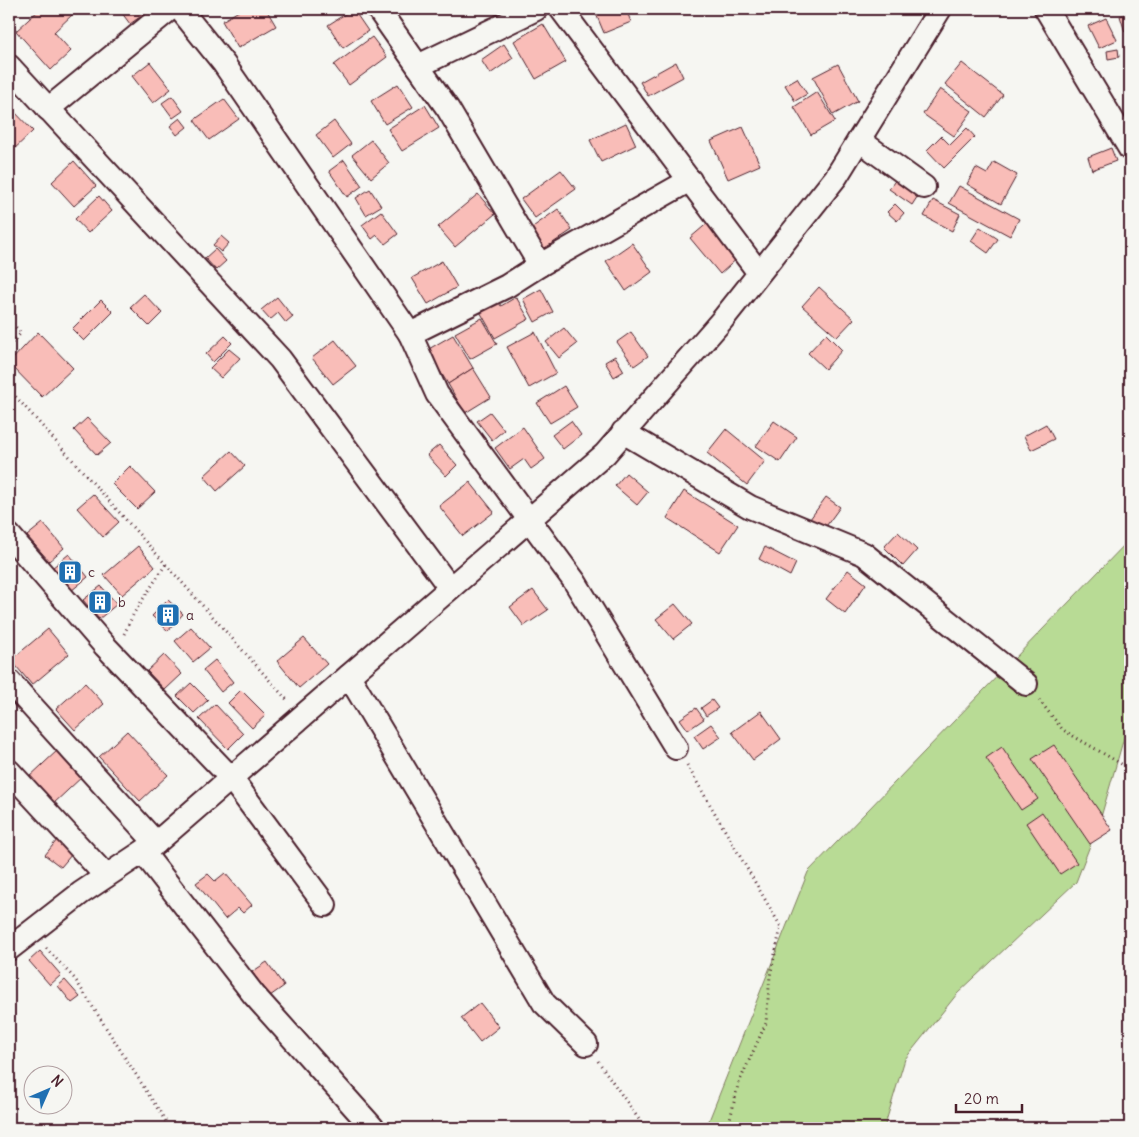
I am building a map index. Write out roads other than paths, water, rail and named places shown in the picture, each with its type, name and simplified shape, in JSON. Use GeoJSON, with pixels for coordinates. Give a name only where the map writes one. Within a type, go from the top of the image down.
{"type":"FeatureCollection","features":[{"type":"Feature","properties":{"kind":"street"},"geometry":{"type":"LineString","coordinates":[[48,108],[170,9]]}},
{"type":"Feature","properties":{"kind":"street"},"geometry":{"type":"LineString","coordinates":[[180,9],[224,64],[410,334],[438,394],[575,582],[676,748]]}},
{"type":"Feature","properties":{"kind":"street"},"geometry":{"type":"LineString","coordinates":[[378,9],[448,109],[540,265]]}},
{"type":"Feature","properties":{"kind":"street"},"geometry":{"type":"LineString","coordinates":[[418,66],[536,9]]}},
{"type":"Feature","properties":{"kind":"street"},"geometry":{"type":"LineString","coordinates":[[561,9],[759,273]]}},
{"type":"Feature","properties":{"kind":"street"},"geometry":{"type":"LineString","coordinates":[[9,949],[80,892],[150,848],[604,454],[723,319],[836,177],[940,9]]}},
{"type":"Feature","properties":{"kind":"street"},"geometry":{"type":"LineString","coordinates":[[1046,9],[1130,149]]}},
{"type":"Feature","properties":{"kind":"street"},"geometry":{"type":"LineString","coordinates":[[9,66],[280,359],[450,588]]}},
{"type":"Feature","properties":{"kind":"street"},"geometry":{"type":"LineString","coordinates":[[859,140],[924,187]]}},
{"type":"Feature","properties":{"kind":"street"},"geometry":{"type":"LineString","coordinates":[[410,334],[507,286],[540,265],[690,180]]}},
{"type":"Feature","properties":{"kind":"street"},"geometry":{"type":"LineString","coordinates":[[624,432],[750,508],[864,554],[1026,684]]}},
{"type":"Feature","properties":{"kind":"street"},"geometry":{"type":"LineString","coordinates":[[9,536],[114,655],[231,778],[325,905]]}},
{"type":"Feature","properties":{"kind":"street"},"geometry":{"type":"LineString","coordinates":[[349,676],[544,1003],[586,1044]]}},
{"type":"Feature","properties":{"kind":"street"},"geometry":{"type":"LineString","coordinates":[[9,681],[150,848],[254,995],[373,1128]]}},
{"type":"Feature","properties":{"kind":"street"},"geometry":{"type":"LineString","coordinates":[[9,771],[106,876]]}},
{"type":"Feature","properties":{"kind":"place","name":"c"},"geometry":{"type":"Point","coordinates":[70,572]}},
{"type":"Feature","properties":{"kind":"place","name":"b"},"geometry":{"type":"Point","coordinates":[100,602]}},
{"type":"Feature","properties":{"kind":"place","name":"a"},"geometry":{"type":"Point","coordinates":[168,615]}}]}
